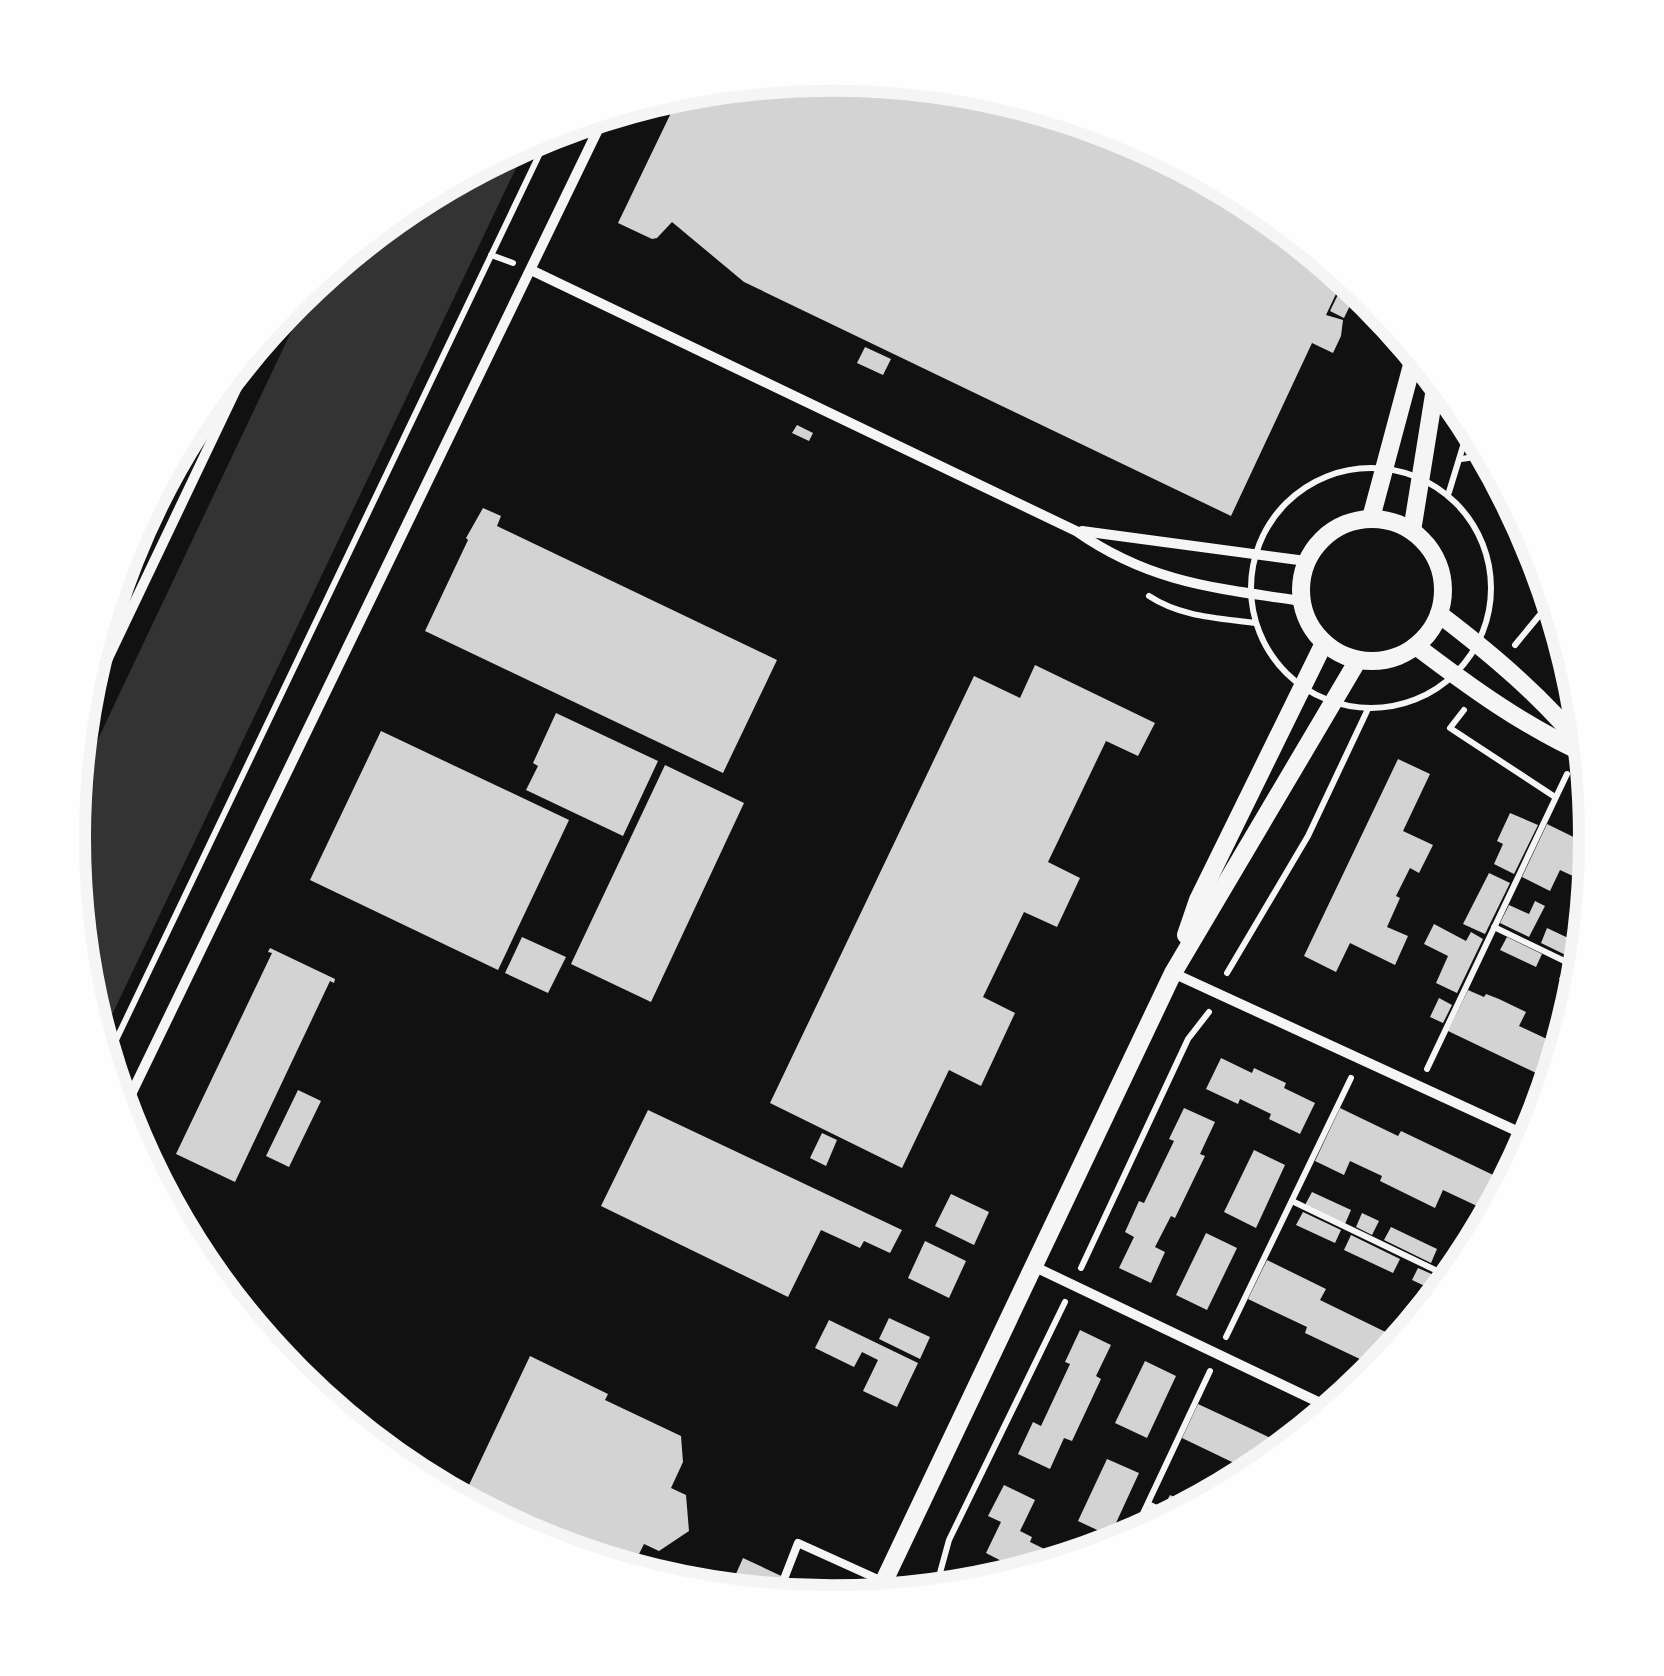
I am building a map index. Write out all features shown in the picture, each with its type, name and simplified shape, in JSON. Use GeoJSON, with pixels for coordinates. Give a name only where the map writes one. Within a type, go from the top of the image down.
{"type":"FeatureCollection","features":[{"type":"Feature","properties":{"kind":"street"},"geometry":{"type":"LineString","coordinates":[[131,1094],[598,129]]}},
{"type":"Feature","properties":{"kind":"street"},"geometry":{"type":"LineString","coordinates":[[531,270],[1076,530],[1103,550],[1193,585],[1301,601]]}},
{"type":"Feature","properties":{"kind":"street"},"geometry":{"type":"LineString","coordinates":[[1371,518],[1412,367]]}},
{"type":"Feature","properties":{"kind":"street"},"geometry":{"type":"LineString","coordinates":[[106,662],[236,388]]}},
{"type":"Feature","properties":{"kind":"street"},"geometry":{"type":"LineString","coordinates":[[1412,531],[1434,396]]}},
{"type":"Feature","properties":{"kind":"street"},"geometry":{"type":"LineString","coordinates":[[1371,518],[1392,521],[1412,531],[1429,547],[1440,568],[1443,591],[1439,614],[1430,631],[1416,646],[1389,659],[1358,660],[1340,654],[1324,643],[1309,624],[1301,601],[1306,561],[1322,539],[1344,524],[1371,518]]}},
{"type":"Feature","properties":{"kind":"street"},"geometry":{"type":"LineString","coordinates":[[1076,530],[1306,561]]}},
{"type":"Feature","properties":{"kind":"street"},"geometry":{"type":"LineString","coordinates":[[1439,614],[1502,663],[1562,721],[1573,740]]}},
{"type":"Feature","properties":{"kind":"street"},"geometry":{"type":"LineString","coordinates":[[1173,973],[1198,900],[1324,643]]}},
{"type":"Feature","properties":{"kind":"street"},"geometry":{"type":"LineString","coordinates":[[1416,646],[1478,693],[1574,752]]}},
{"type":"Feature","properties":{"kind":"street"},"geometry":{"type":"LineString","coordinates":[[883,1583],[1173,973],[1358,660]]}},
{"type":"Feature","properties":{"kind":"street"},"geometry":{"type":"LineString","coordinates":[[1173,973],[1518,1132]]}},
{"type":"Feature","properties":{"kind":"street"},"geometry":{"type":"LineString","coordinates":[[1034,1266],[1321,1403]]}},
{"type":"Feature","properties":{"kind":"lane"},"geometry":{"type":"LineString","coordinates":[[782,1583],[798,1543],[869,1584]]}},
{"type":"Feature","properties":{"kind":"path"},"geometry":{"type":"LineString","coordinates":[[114,1044],[541,150]]}},
{"type":"Feature","properties":{"kind":"path"},"geometry":{"type":"LineString","coordinates":[[1449,492],[1465,442]]}},
{"type":"Feature","properties":{"kind":"path"},"geometry":{"type":"LineString","coordinates":[[1461,459],[1475,457]]}},
{"type":"Feature","properties":{"kind":"path"},"geometry":{"type":"LineString","coordinates":[[939,1578],[949,1540],[1188,1040],[1308,836],[1367,711]]}},
{"type":"Feature","properties":{"kind":"path"},"geometry":{"type":"LineString","coordinates":[[1418,1088],[1494,927],[1576,772]]}},
{"type":"Feature","properties":{"kind":"path"},"geometry":{"type":"LineString","coordinates":[[1494,927],[1569,963]]}},
{"type":"Feature","properties":{"kind":"path"},"geometry":{"type":"LineString","coordinates":[[1142,1517],[1359,1062]]}},
{"type":"Feature","properties":{"kind":"path"},"geometry":{"type":"LineString","coordinates":[[1292,1201],[1440,1272]]}},
{"type":"Feature","properties":{"kind":"path"},"geometry":{"type":"LineString","coordinates":[[1148,1504],[1159,1509]]}},
{"type":"Feature","properties":{"kind":"shaded area"},"geometry":{"type":"Polygon","coordinates":[[[520,160],[108,1023],[91,936],[87,887],[90,757],[299,315],[377,245],[459,191],[520,160]]]}},
{"type":"Feature","properties":{"kind":"shaded area"},"geometry":{"type":"Polygon","coordinates":[[[185,463],[138,564],[162,508],[185,463]]]}},
{"type":"Feature","properties":{"kind":"building"},"geometry":{"type":"Polygon","coordinates":[[[832,91],[930,97],[1025,116],[1072,131],[1118,148],[1206,191],[1287,245],[1338,289],[1326,315],[1343,320],[1341,336],[1333,353],[1312,343],[1231,516],[744,282],[672,222],[652,239],[618,223],[673,108],[783,93],[832,91]]]}},
{"type":"Feature","properties":{"kind":"building"},"geometry":{"type":"Polygon","coordinates":[[[1340,291],[1352,302],[1344,318],[1330,311],[1340,291]]]}},
{"type":"Feature","properties":{"kind":"building"},"geometry":{"type":"Polygon","coordinates":[[[865,347],[891,359],[883,375],[857,363],[865,347]]]}},
{"type":"Feature","properties":{"kind":"building"},"geometry":{"type":"Polygon","coordinates":[[[797,425],[813,433],[809,441],[792,433],[797,425]]]}},
{"type":"Feature","properties":{"kind":"building"},"geometry":{"type":"Polygon","coordinates":[[[483,508],[501,516],[497,526],[777,660],[723,773],[425,631],[483,508]]]}},
{"type":"Feature","properties":{"kind":"building"},"geometry":{"type":"Polygon","coordinates":[[[1035,665],[1155,723],[1138,756],[1106,741],[1048,862],[1080,878],[1057,927],[1024,912],[983,997],[1015,1013],[981,1086],[949,1070],[902,1168],[770,1103],[974,676],[1020,698],[1035,665]]]}},
{"type":"Feature","properties":{"kind":"building"},"geometry":{"type":"Polygon","coordinates":[[[556,713],[658,761],[623,836],[526,790],[538,766],[533,763],[556,713]]]}},
{"type":"Feature","properties":{"kind":"building"},"geometry":{"type":"Polygon","coordinates":[[[381,731],[569,820],[498,970],[310,880],[381,731]]]}},
{"type":"Feature","properties":{"kind":"building"},"geometry":{"type":"Polygon","coordinates":[[[1398,759],[1430,774],[1403,831],[1433,845],[1419,873],[1410,868],[1387,927],[1408,936],[1395,965],[1350,943],[1336,972],[1304,956],[1398,759]]]}},
{"type":"Feature","properties":{"kind":"building"},"geometry":{"type":"Polygon","coordinates":[[[665,765],[744,803],[651,1002],[571,964],[665,765]]]}},
{"type":"Feature","properties":{"kind":"building"},"geometry":{"type":"Polygon","coordinates":[[[1510,813],[1538,825],[1514,874],[1494,864],[1503,844],[1497,841],[1510,813]]]}},
{"type":"Feature","properties":{"kind":"building"},"geometry":{"type":"Polygon","coordinates":[[[1547,824],[1579,840],[1577,878],[1560,870],[1550,891],[1522,877],[1547,824]]]}},
{"type":"Feature","properties":{"kind":"building"},"geometry":{"type":"Polygon","coordinates":[[[1489,873],[1510,883],[1485,934],[1463,924],[1489,873]]]}},
{"type":"Feature","properties":{"kind":"building"},"geometry":{"type":"Polygon","coordinates":[[[1535,901],[1545,906],[1529,937],[1500,923],[1509,905],[1529,914],[1535,901]]]}},
{"type":"Feature","properties":{"kind":"building"},"geometry":{"type":"Polygon","coordinates":[[[1434,924],[1466,941],[1471,932],[1483,939],[1457,993],[1436,983],[1448,956],[1424,944],[1434,924]]]}},
{"type":"Feature","properties":{"kind":"building"},"geometry":{"type":"Polygon","coordinates":[[[1547,928],[1572,940],[1570,957],[1541,943],[1547,928]]]}},
{"type":"Feature","properties":{"kind":"building"},"geometry":{"type":"Polygon","coordinates":[[[522,937],[566,957],[548,993],[505,973],[522,937]]]}},
{"type":"Feature","properties":{"kind":"building"},"geometry":{"type":"Polygon","coordinates":[[[1507,937],[1542,954],[1536,967],[1500,950],[1507,937]]]}},
{"type":"Feature","properties":{"kind":"building"},"geometry":{"type":"Polygon","coordinates":[[[270,948],[335,979],[334,983],[330,981],[235,1182],[176,1154],[272,953],[268,952],[270,948]]]}},
{"type":"Feature","properties":{"kind":"building"},"geometry":{"type":"Polygon","coordinates":[[[1566,964],[1568,965],[1565,982],[1559,979],[1566,964]]]}},
{"type":"Feature","properties":{"kind":"building"},"geometry":{"type":"Polygon","coordinates":[[[1468,990],[1526,1012],[1519,1026],[1549,1040],[1555,1026],[1540,1075],[1448,1031],[1468,990]]]}},
{"type":"Feature","properties":{"kind":"building"},"geometry":{"type":"Polygon","coordinates":[[[1439,998],[1452,1005],[1443,1023],[1430,1017],[1439,998]]]}},
{"type":"Feature","properties":{"kind":"building"},"geometry":{"type":"Polygon","coordinates":[[[1221,1058],[1286,1083],[1284,1088],[1315,1103],[1300,1134],[1240,1099],[1238,1104],[1206,1089],[1221,1058]]]}},
{"type":"Feature","properties":{"kind":"building"},"geometry":{"type":"Polygon","coordinates":[[[298,1090],[321,1101],[289,1167],[266,1156],[298,1090]]]}},
{"type":"Feature","properties":{"kind":"building"},"geometry":{"type":"Polygon","coordinates":[[[1184,1108],[1215,1122],[1200,1154],[1205,1156],[1175,1218],[1171,1216],[1155,1247],[1165,1252],[1151,1283],[1119,1268],[1134,1237],[1125,1232],[1174,1141],[1169,1139],[1184,1108]]]}},
{"type":"Feature","properties":{"kind":"building"},"geometry":{"type":"Polygon","coordinates":[[[1340,1108],[1398,1136],[1401,1131],[1497,1177],[1481,1208],[1443,1190],[1435,1208],[1350,1161],[1344,1175],[1315,1161],[1340,1108]]]}},
{"type":"Feature","properties":{"kind":"building"},"geometry":{"type":"Polygon","coordinates":[[[648,1110],[902,1230],[890,1253],[864,1241],[860,1248],[821,1230],[788,1297],[601,1206],[648,1110]]]}},
{"type":"Feature","properties":{"kind":"building"},"geometry":{"type":"Polygon","coordinates":[[[822,1133],[837,1140],[826,1166],[810,1158],[822,1133]]]}},
{"type":"Feature","properties":{"kind":"building"},"geometry":{"type":"Polygon","coordinates":[[[1254,1150],[1285,1165],[1256,1228],[1224,1212],[1254,1150]]]}},
{"type":"Feature","properties":{"kind":"building"},"geometry":{"type":"Polygon","coordinates":[[[1312,1192],[1351,1210],[1345,1224],[1305,1205],[1312,1192]]]}},
{"type":"Feature","properties":{"kind":"building"},"geometry":{"type":"Polygon","coordinates":[[[951,1194],[989,1212],[974,1245],[935,1226],[951,1194]]]}},
{"type":"Feature","properties":{"kind":"building"},"geometry":{"type":"Polygon","coordinates":[[[1303,1212],[1341,1230],[1335,1243],[1296,1225],[1303,1212]]]}},
{"type":"Feature","properties":{"kind":"building"},"geometry":{"type":"Polygon","coordinates":[[[1362,1213],[1379,1221],[1372,1235],[1356,1227],[1362,1213]]]}},
{"type":"Feature","properties":{"kind":"building"},"geometry":{"type":"Polygon","coordinates":[[[1391,1227],[1437,1249],[1431,1263],[1384,1240],[1391,1227]]]}},
{"type":"Feature","properties":{"kind":"building"},"geometry":{"type":"Polygon","coordinates":[[[1206,1233],[1237,1248],[1207,1310],[1176,1295],[1206,1233]]]}},
{"type":"Feature","properties":{"kind":"building"},"geometry":{"type":"Polygon","coordinates":[[[1351,1235],[1400,1259],[1393,1273],[1344,1250],[1351,1235]]]}},
{"type":"Feature","properties":{"kind":"building"},"geometry":{"type":"Polygon","coordinates":[[[925,1241],[966,1261],[949,1298],[908,1278],[925,1241]]]}},
{"type":"Feature","properties":{"kind":"building"},"geometry":{"type":"Polygon","coordinates":[[[1267,1260],[1326,1289],[1320,1300],[1391,1334],[1365,1361],[1305,1333],[1307,1327],[1248,1299],[1267,1260]]]}},
{"type":"Feature","properties":{"kind":"building"},"geometry":{"type":"Polygon","coordinates":[[[1418,1268],[1437,1276],[1429,1288],[1412,1280],[1418,1268]]]}},
{"type":"Feature","properties":{"kind":"building"},"geometry":{"type":"Polygon","coordinates":[[[889,1318],[930,1337],[920,1359],[879,1339],[889,1318]]]}},
{"type":"Feature","properties":{"kind":"building"},"geometry":{"type":"Polygon","coordinates":[[[829,1320],[918,1363],[897,1407],[863,1391],[878,1360],[862,1352],[854,1367],[815,1348],[829,1320]]]}},
{"type":"Feature","properties":{"kind":"building"},"geometry":{"type":"Polygon","coordinates":[[[1080,1330],[1111,1345],[1096,1376],[1101,1379],[1072,1441],[1064,1438],[1050,1469],[1018,1454],[1033,1422],[1041,1426],[1070,1364],[1065,1362],[1080,1330]]]}},
{"type":"Feature","properties":{"kind":"building"},"geometry":{"type":"Polygon","coordinates":[[[530,1356],[608,1394],[605,1400],[681,1436],[683,1462],[671,1488],[686,1495],[689,1531],[659,1551],[644,1544],[636,1559],[546,1528],[467,1490],[530,1356]]]}},
{"type":"Feature","properties":{"kind":"building"},"geometry":{"type":"Polygon","coordinates":[[[1145,1361],[1176,1376],[1147,1438],[1115,1423],[1145,1361]]]}},
{"type":"Feature","properties":{"kind":"building"},"geometry":{"type":"Polygon","coordinates":[[[1198,1404],[1274,1440],[1238,1465],[1182,1438],[1198,1404]]]}},
{"type":"Feature","properties":{"kind":"building"},"geometry":{"type":"Polygon","coordinates":[[[1107,1459],[1139,1473],[1113,1530],[1104,1533],[1078,1521],[1107,1459]]]}},
{"type":"Feature","properties":{"kind":"building"},"geometry":{"type":"Polygon","coordinates":[[[1004,1485],[1035,1500],[1020,1531],[1032,1537],[1030,1542],[1050,1552],[1007,1564],[986,1553],[1001,1522],[988,1516],[1004,1485]]]}},
{"type":"Feature","properties":{"kind":"building"},"geometry":{"type":"Polygon","coordinates":[[[1170,1495],[1179,1499],[1163,1507],[1170,1495]]]}},
{"type":"Feature","properties":{"kind":"building"},"geometry":{"type":"Polygon","coordinates":[[[743,1558],[798,1584],[783,1583],[734,1579],[743,1558]]]}}]}
